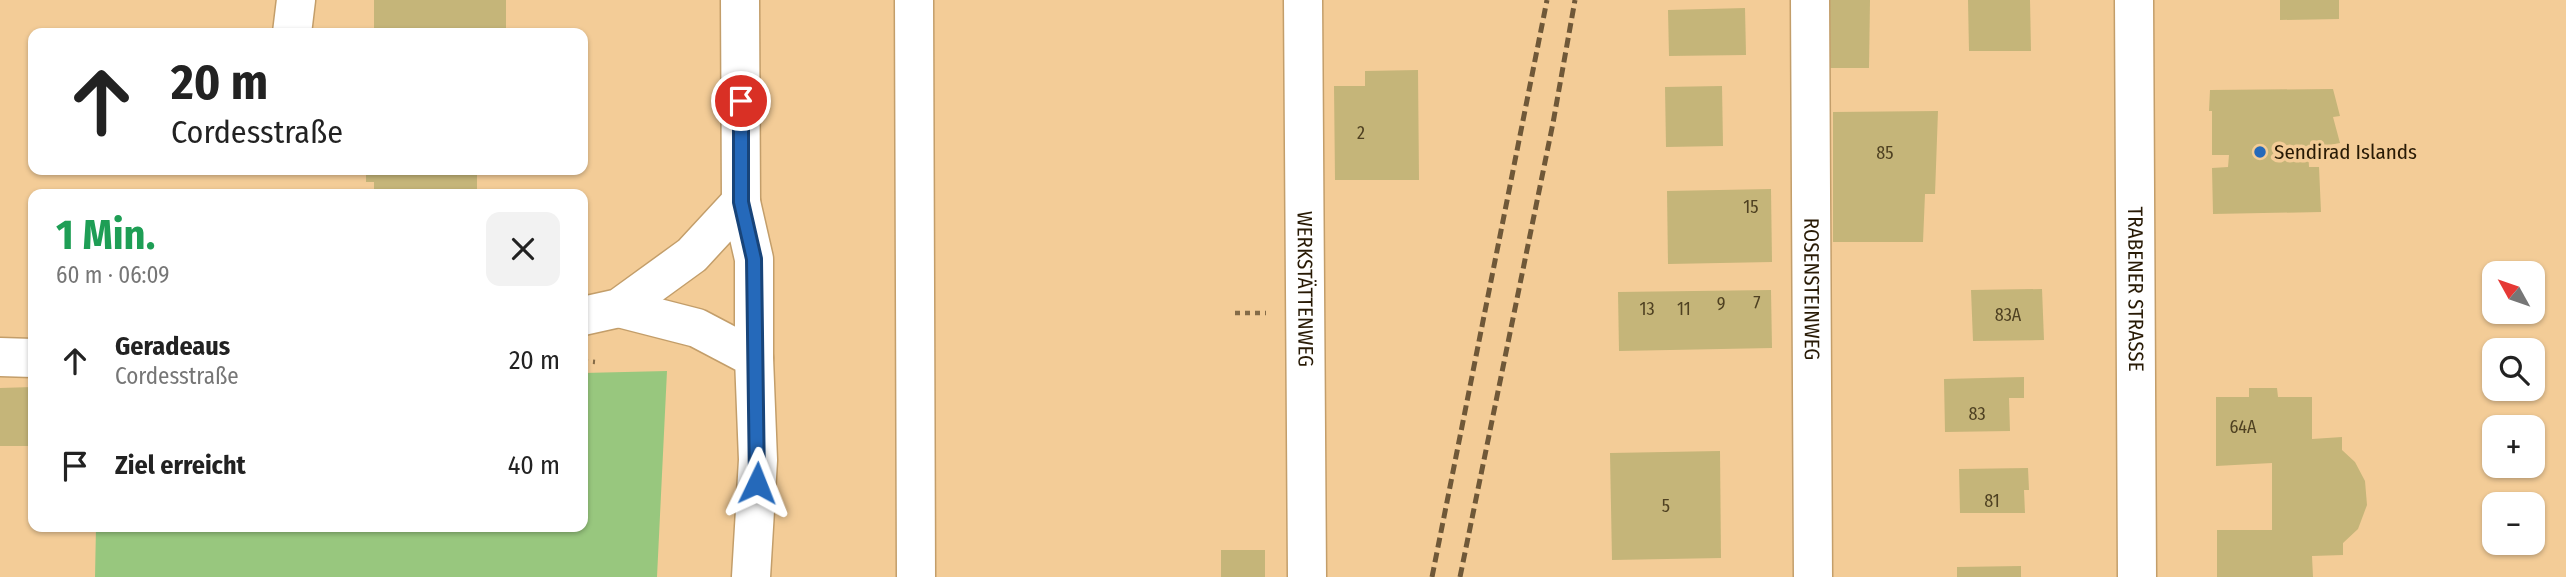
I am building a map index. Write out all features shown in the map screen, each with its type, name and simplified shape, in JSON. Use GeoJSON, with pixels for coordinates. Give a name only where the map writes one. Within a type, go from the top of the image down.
{"type":"FeatureCollection","features":[{"type":"Feature","properties":{"kind":"street"},"geometry":{"type":"LineString","coordinates":[[293,28],[296,0]]}},
{"type":"Feature","properties":{"kind":"street"},"geometry":{"type":"LineString","coordinates":[[740,0],[741,202],[754,259],[758,460],[751,577]]}},
{"type":"Feature","properties":{"kind":"street"},"geometry":{"type":"LineString","coordinates":[[914,0],[916,577]]}},
{"type":"Feature","properties":{"kind":"street","name":"WERKSTÄTTENWEG"},"geometry":{"type":"LineString","coordinates":[[1303,0],[1307,577]]}},
{"type":"Feature","properties":{"kind":"street","name":"ROSENSTEINWEG"},"geometry":{"type":"LineString","coordinates":[[1810,0],[1813,577]]}},
{"type":"Feature","properties":{"kind":"street","name":"TRABENER STRASSE"},"geometry":{"type":"LineString","coordinates":[[2134,0],[2137,577]]}},
{"type":"Feature","properties":{"kind":"street"},"geometry":{"type":"LineString","coordinates":[[588,315],[619,308],[692,255],[741,202]]}},
{"type":"Feature","properties":{"kind":"street"},"geometry":{"type":"LineString","coordinates":[[619,308],[696,328],[754,358]]}},
{"type":"Feature","properties":{"kind":"street"},"geometry":{"type":"LineString","coordinates":[[0,357],[28,358]]}},
{"type":"Feature","properties":{"kind":"path"},"geometry":{"type":"LineString","coordinates":[[1235,313],[1269,313]]}},
{"type":"Feature","properties":{"kind":"path"},"geometry":{"type":"LineString","coordinates":[[588,361],[595,362]]}},
{"type":"Feature","properties":{"kind":"green space"},"geometry":{"type":"Polygon","coordinates":[[[667,371],[657,577],[95,577],[96,532],[588,532],[588,373],[667,371]]]}},
{"type":"Feature","properties":{"kind":"building"},"geometry":{"type":"Polygon","coordinates":[[[374,0],[506,0],[506,28],[374,28],[374,0]]]}},
{"type":"Feature","properties":{"kind":"building"},"geometry":{"type":"Polygon","coordinates":[[[1830,0],[1870,0],[1869,68],[1830,68],[1830,0]]]}},
{"type":"Feature","properties":{"kind":"building"},"geometry":{"type":"Polygon","coordinates":[[[1968,0],[2030,0],[2031,51],[1969,51],[1968,0]]]}},
{"type":"Feature","properties":{"kind":"building"},"geometry":{"type":"Polygon","coordinates":[[[2280,0],[2339,0],[2339,19],[2280,20],[2280,0]]]}},
{"type":"Feature","properties":{"kind":"building"},"geometry":{"type":"Polygon","coordinates":[[[1745,8],[1746,55],[1669,56],[1668,10],[1745,8]]]}},
{"type":"Feature","properties":{"kind":"building"},"geometry":{"type":"Polygon","coordinates":[[[1418,70],[1419,180],[1335,180],[1334,86],[1365,86],[1365,71],[1418,70]]]}},
{"type":"Feature","properties":{"kind":"building"},"geometry":{"type":"Polygon","coordinates":[[[1722,86],[1723,146],[1666,147],[1665,87],[1722,86]]]}},
{"type":"Feature","properties":{"kind":"building","name":"Sendirad Islands"},"geometry":{"type":"Polygon","coordinates":[[[2333,89],[2340,116],[2333,117],[2340,143],[2308,149],[2309,167],[2319,167],[2321,212],[2213,214],[2212,168],[2228,167],[2229,155],[2212,155],[2210,90],[2333,89]]]}},
{"type":"Feature","properties":{"kind":"building"},"geometry":{"type":"Polygon","coordinates":[[[1938,111],[1935,194],[1925,194],[1923,242],[1833,242],[1833,112],[1938,111]]]}},
{"type":"Feature","properties":{"kind":"building"},"geometry":{"type":"Polygon","coordinates":[[[366,175],[477,175],[477,189],[374,189],[374,182],[366,182],[366,175]]]}},
{"type":"Feature","properties":{"kind":"building"},"geometry":{"type":"Polygon","coordinates":[[[1771,189],[1772,262],[1668,264],[1667,191],[1771,189]]]}},
{"type":"Feature","properties":{"kind":"building"},"geometry":{"type":"Polygon","coordinates":[[[2042,289],[2044,340],[1973,341],[1971,290],[2042,289]]]}},
{"type":"Feature","properties":{"kind":"building"},"geometry":{"type":"Polygon","coordinates":[[[1771,290],[1772,348],[1619,351],[1618,292],[1771,290]]]}},
{"type":"Feature","properties":{"kind":"building"},"geometry":{"type":"Polygon","coordinates":[[[2024,377],[2024,398],[2009,398],[2010,431],[1945,432],[1944,379],[2024,377]]]}},
{"type":"Feature","properties":{"kind":"building"},"geometry":{"type":"Polygon","coordinates":[[[28,387],[28,446],[0,446],[0,388],[28,387]]]}},
{"type":"Feature","properties":{"kind":"building"},"geometry":{"type":"Polygon","coordinates":[[[2249,388],[2277,388],[2278,397],[2312,397],[2312,439],[2342,437],[2342,450],[2355,462],[2365,481],[2367,505],[2358,529],[2343,543],[2343,555],[2312,556],[2313,577],[2217,577],[2217,530],[2272,530],[2272,463],[2216,466],[2216,397],[2249,397],[2249,388]]]}},
{"type":"Feature","properties":{"kind":"building"},"geometry":{"type":"Polygon","coordinates":[[[1720,451],[1721,558],[1612,560],[1610,453],[1720,451]]]}},
{"type":"Feature","properties":{"kind":"building"},"geometry":{"type":"Polygon","coordinates":[[[2028,468],[2029,490],[2024,490],[2025,513],[1960,513],[1959,469],[2028,468]]]}},
{"type":"Feature","properties":{"kind":"building"},"geometry":{"type":"Polygon","coordinates":[[[1221,550],[1265,550],[1265,577],[1221,577],[1221,550]]]}},
{"type":"Feature","properties":{"kind":"building"},"geometry":{"type":"Polygon","coordinates":[[[2021,566],[2021,577],[1957,577],[1957,567],[2021,566]]]}},
{"type":"Feature","properties":{"kind":"railway"},"geometry":{"type":"LineString","coordinates":[[1432,577],[1547,0]]}},
{"type":"Feature","properties":{"kind":"railway"},"geometry":{"type":"LineString","coordinates":[[1460,577],[1553,123],[1575,0]]}},
{"type":"Feature","properties":{"kind":"place","name":"Sendirad Islands"},"geometry":{"type":"Point","coordinates":[2260,152]}},
{"type":"Feature","properties":{"kind":"route"},"geometry":{"type":"LineString","coordinates":[[741,101],[741,202],[754,259],[757,483]]}}]}
